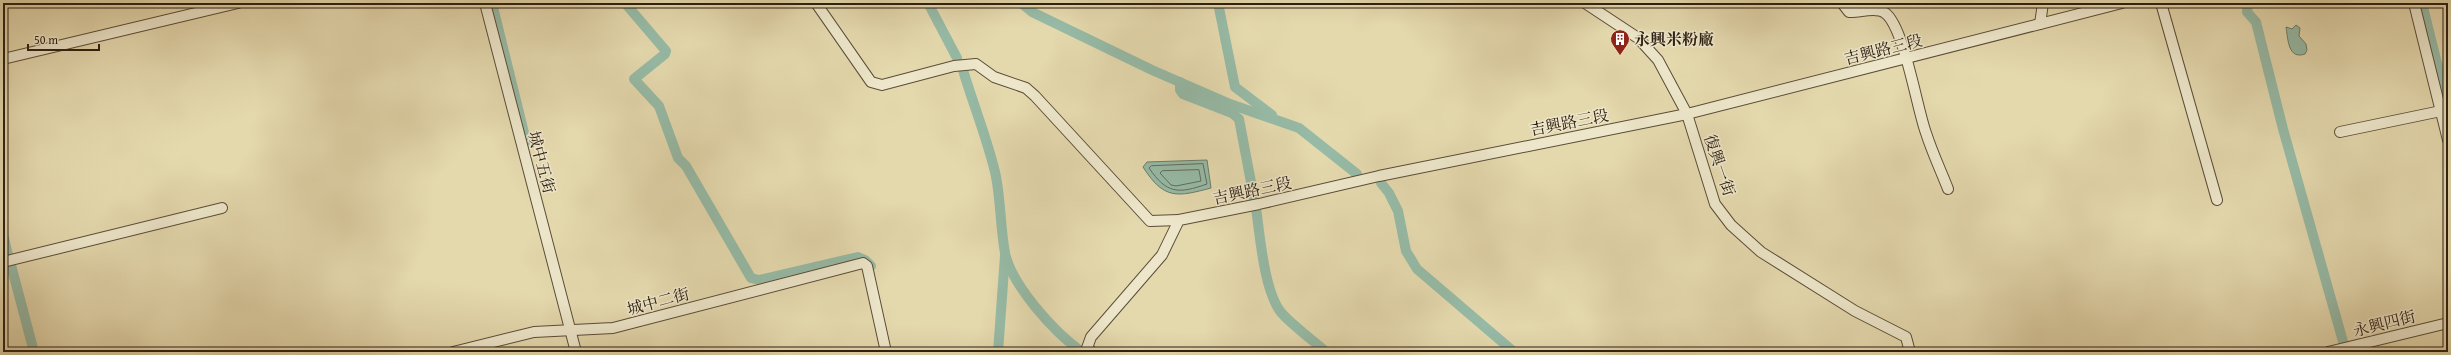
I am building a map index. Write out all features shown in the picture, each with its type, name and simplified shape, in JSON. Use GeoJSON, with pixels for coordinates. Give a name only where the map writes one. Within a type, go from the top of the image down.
{"type":"FeatureCollection","features":[{"type":"Feature","properties":{"kind":"street"},"geometry":{"type":"LineString","coordinates":[[3,59],[238,3]]}},
{"type":"Feature","properties":{"kind":"street","name":"城中五街"},"geometry":{"type":"LineString","coordinates":[[485,3],[576,352]]}},
{"type":"Feature","properties":{"kind":"street","name":"吉興路三段"},"geometry":{"type":"LineString","coordinates":[[816,3],[871,82],[882,85],[954,66],[976,64],[994,77],[1026,88],[1150,221],[1179,220],[1259,204],[1379,176],[1687,114],[2122,3]]}},
{"type":"Feature","properties":{"kind":"street","name":"復興一街"},"geometry":{"type":"LineString","coordinates":[[1585,3],[1638,38],[1658,60],[1687,114],[1715,204],[1731,225],[1760,252],[1855,311],[1906,338],[1910,352]]}},
{"type":"Feature","properties":{"kind":"street"},"geometry":{"type":"LineString","coordinates":[[1842,3],[1849,12],[1878,10],[1885,13],[1891,20],[1907,58],[1925,132],[1948,189]]}},
{"type":"Feature","properties":{"kind":"street"},"geometry":{"type":"LineString","coordinates":[[2040,24],[2043,3]]}},
{"type":"Feature","properties":{"kind":"street"},"geometry":{"type":"LineString","coordinates":[[2161,3],[2217,200]]}},
{"type":"Feature","properties":{"kind":"street"},"geometry":{"type":"LineString","coordinates":[[2414,3],[2448,140]]}},
{"type":"Feature","properties":{"kind":"street"},"geometry":{"type":"LineString","coordinates":[[2340,132],[2441,111]]}},
{"type":"Feature","properties":{"kind":"street"},"geometry":{"type":"LineString","coordinates":[[3,262],[222,208]]}},
{"type":"Feature","properties":{"kind":"street"},"geometry":{"type":"LineString","coordinates":[[1092,352],[1088,348],[1091,337],[1162,255],[1179,220]]}},
{"type":"Feature","properties":{"kind":"street","name":"城中二街"},"geometry":{"type":"LineString","coordinates":[[453,352],[534,332],[613,328],[863,263],[867,266],[886,352]]}},
{"type":"Feature","properties":{"kind":"street","name":"永興四街"},"geometry":{"type":"LineString","coordinates":[[2328,352],[2448,323]]}},
{"type":"Feature","properties":{"kind":"water"},"geometry":{"type":"Polygon","coordinates":[[[2296,25],[2300,28],[2299,36],[2306,44],[2307,50],[2305,54],[2295,54],[2288,42],[2286,27],[2292,29],[2296,25]]]}},
{"type":"Feature","properties":{"kind":"water"},"geometry":{"type":"Polygon","coordinates":[[[1207,160],[1211,188],[1180,194],[1165,191],[1151,178],[1143,167],[1147,162],[1207,160]]]}},
{"type":"Feature","properties":{"kind":"waterway"},"geometry":{"type":"LineString","coordinates":[[492,3],[526,141]]}},
{"type":"Feature","properties":{"kind":"waterway"},"geometry":{"type":"LineString","coordinates":[[625,3],[666,51],[665,54],[634,79],[659,106],[678,158],[686,166],[751,278],[759,280],[858,257],[865,260],[871,266]]}},
{"type":"Feature","properties":{"kind":"waterway"},"geometry":{"type":"LineString","coordinates":[[928,3],[957,58]]}},
{"type":"Feature","properties":{"kind":"waterway"},"geometry":{"type":"LineString","coordinates":[[1021,3],[1032,12],[1152,70],[1230,104],[1299,128],[1357,174]]}},
{"type":"Feature","properties":{"kind":"waterway"},"geometry":{"type":"LineString","coordinates":[[1218,3],[1235,87],[1272,115]]}},
{"type":"Feature","properties":{"kind":"waterway"},"geometry":{"type":"LineString","coordinates":[[2248,3],[2247,12],[2256,22],[2283,129],[2344,345]]}},
{"type":"Feature","properties":{"kind":"waterway"},"geometry":{"type":"LineString","coordinates":[[2422,3],[2448,108]]}},
{"type":"Feature","properties":{"kind":"waterway"},"geometry":{"type":"LineString","coordinates":[[963,70],[995,172],[1003,243],[1009,266],[1016,280],[1036,308],[1071,344],[1082,352]]}},
{"type":"Feature","properties":{"kind":"waterway"},"geometry":{"type":"LineString","coordinates":[[1180,82],[1180,90],[1183,94],[1232,113],[1239,119],[1254,198]]}},
{"type":"Feature","properties":{"kind":"waterway"},"geometry":{"type":"LineString","coordinates":[[1381,183],[1389,193],[1398,211],[1406,251],[1417,269],[1514,352]]}},
{"type":"Feature","properties":{"kind":"waterway"},"geometry":{"type":"LineString","coordinates":[[1256,208],[1266,276],[1275,301],[1280,311],[1326,352]]}},
{"type":"Feature","properties":{"kind":"waterway"},"geometry":{"type":"LineString","coordinates":[[3,234],[8,255]]}},
{"type":"Feature","properties":{"kind":"waterway"},"geometry":{"type":"LineString","coordinates":[[998,352],[1005,256]]}},
{"type":"Feature","properties":{"kind":"waterway"},"geometry":{"type":"LineString","coordinates":[[11,265],[34,352]]}},
{"type":"Feature","properties":{"kind":"place","name":"永興米粉廠"},"geometry":{"type":"Point","coordinates":[1620,56]}}]}
